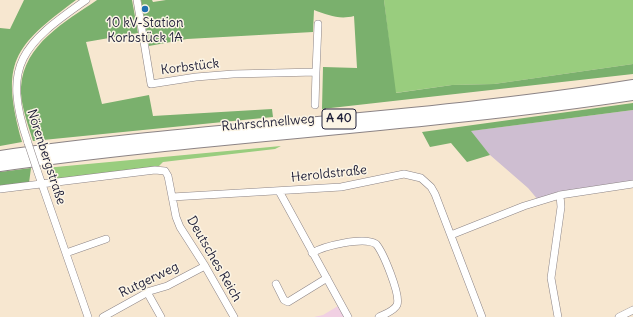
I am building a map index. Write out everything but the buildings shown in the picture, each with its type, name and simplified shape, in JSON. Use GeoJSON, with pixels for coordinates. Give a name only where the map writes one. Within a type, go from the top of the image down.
{"type":"FeatureCollection","features":[{"type":"Feature","properties":{"kind":"highway","name":"Ruhrschnellweg"},"geometry":{"type":"LineString","coordinates":[[0,156],[134,139],[459,108],[633,85]]}},
{"type":"Feature","properties":{"kind":"highway","name":"Ruhrschnellweg"},"geometry":{"type":"LineString","coordinates":[[0,166],[135,149],[437,120],[633,95]]}},
{"type":"Feature","properties":{"kind":"street","name":"Nörenbergstraße"},"geometry":{"type":"LineString","coordinates":[[86,0],[42,32],[29,46],[22,57],[16,85],[17,104],[28,143],[88,317]]}},
{"type":"Feature","properties":{"kind":"street","name":"Korbstück"},"geometry":{"type":"LineString","coordinates":[[137,0],[151,84],[196,77],[233,74],[316,72]]}},
{"type":"Feature","properties":{"kind":"street"},"geometry":{"type":"LineString","coordinates":[[315,105],[318,24]]}},
{"type":"Feature","properties":{"kind":"street","name":"Deutsches Reich"},"geometry":{"type":"LineString","coordinates":[[0,190],[160,169],[165,171],[168,176],[180,227],[205,266],[234,317]]}},
{"type":"Feature","properties":{"kind":"street","name":"Heroldstraße"},"geometry":{"type":"LineString","coordinates":[[172,196],[341,187],[377,181],[396,175],[412,175],[421,178],[431,187],[482,317]]}},
{"type":"Feature","properties":{"kind":"street"},"geometry":{"type":"LineString","coordinates":[[451,235],[524,206],[560,195],[632,186]]}},
{"type":"Feature","properties":{"kind":"street"},"geometry":{"type":"LineString","coordinates":[[279,191],[348,317]]}},
{"type":"Feature","properties":{"kind":"street"},"geometry":{"type":"LineString","coordinates":[[558,317],[551,278],[561,207],[560,195]]}},
{"type":"Feature","properties":{"kind":"street"},"geometry":{"type":"LineString","coordinates":[[66,253],[106,239]]}},
{"type":"Feature","properties":{"kind":"street"},"geometry":{"type":"LineString","coordinates":[[312,253],[320,248],[364,240],[376,244],[398,294],[397,304],[394,308],[379,317]]}},
{"type":"Feature","properties":{"kind":"street","name":"Rutgerweg"},"geometry":{"type":"LineString","coordinates":[[104,317],[147,292],[167,286],[205,266]]}},
{"type":"Feature","properties":{"kind":"street"},"geometry":{"type":"LineString","coordinates":[[276,284],[284,300],[288,302],[326,278]]}},
{"type":"Feature","properties":{"kind":"street"},"geometry":{"type":"LineString","coordinates":[[147,292],[161,317]]}},
{"type":"Feature","properties":{"kind":"street"},"geometry":{"type":"LineString","coordinates":[[619,317],[633,310]]}},
{"type":"Feature","properties":{"kind":"shaded area"},"geometry":{"type":"Polygon","coordinates":[[[633,110],[633,184],[539,201],[528,188],[490,155],[470,131],[633,110]]]}},
{"type":"Feature","properties":{"kind":"shaded area"},"geometry":{"type":"Polygon","coordinates":[[[338,306],[344,317],[314,317],[323,315],[338,306]]]}},
{"type":"Feature","properties":{"kind":"green space"},"geometry":{"type":"Polygon","coordinates":[[[24,0],[76,0],[55,16],[25,44],[17,59],[13,74],[12,93],[15,115],[22,142],[0,146],[0,28],[10,29],[24,0]]]}},
{"type":"Feature","properties":{"kind":"green space"},"geometry":{"type":"Polygon","coordinates":[[[97,0],[132,0],[138,33],[86,42],[102,104],[149,95],[153,116],[272,109],[273,117],[33,141],[21,94],[24,72],[30,58],[38,46],[48,36],[97,0]]]}},
{"type":"Feature","properties":{"kind":"green space"},"geometry":{"type":"Polygon","coordinates":[[[141,0],[152,0],[153,2],[166,0],[384,0],[396,93],[452,85],[494,84],[633,64],[633,74],[322,109],[323,67],[357,68],[354,16],[338,17],[314,10],[313,32],[187,39],[149,46],[141,0]]]}},
{"type":"Feature","properties":{"kind":"green space"},"geometry":{"type":"Polygon","coordinates":[[[384,0],[633,0],[633,64],[494,84],[452,85],[395,93],[384,0]]]}},
{"type":"Feature","properties":{"kind":"green space"},"geometry":{"type":"Polygon","coordinates":[[[633,103],[633,110],[471,131],[490,155],[467,162],[451,143],[430,147],[422,132],[633,103]]]}},
{"type":"Feature","properties":{"kind":"green space"},"geometry":{"type":"Polygon","coordinates":[[[281,146],[275,149],[163,162],[159,166],[50,180],[45,168],[281,146]]]}},
{"type":"Feature","properties":{"kind":"green space"},"geometry":{"type":"Polygon","coordinates":[[[31,168],[29,183],[0,188],[0,172],[31,168]]]}},
{"type":"Feature","properties":{"kind":"place","name":"10 kV-Station Korbstück 1A"},"geometry":{"type":"Point","coordinates":[145,9]}}]}
